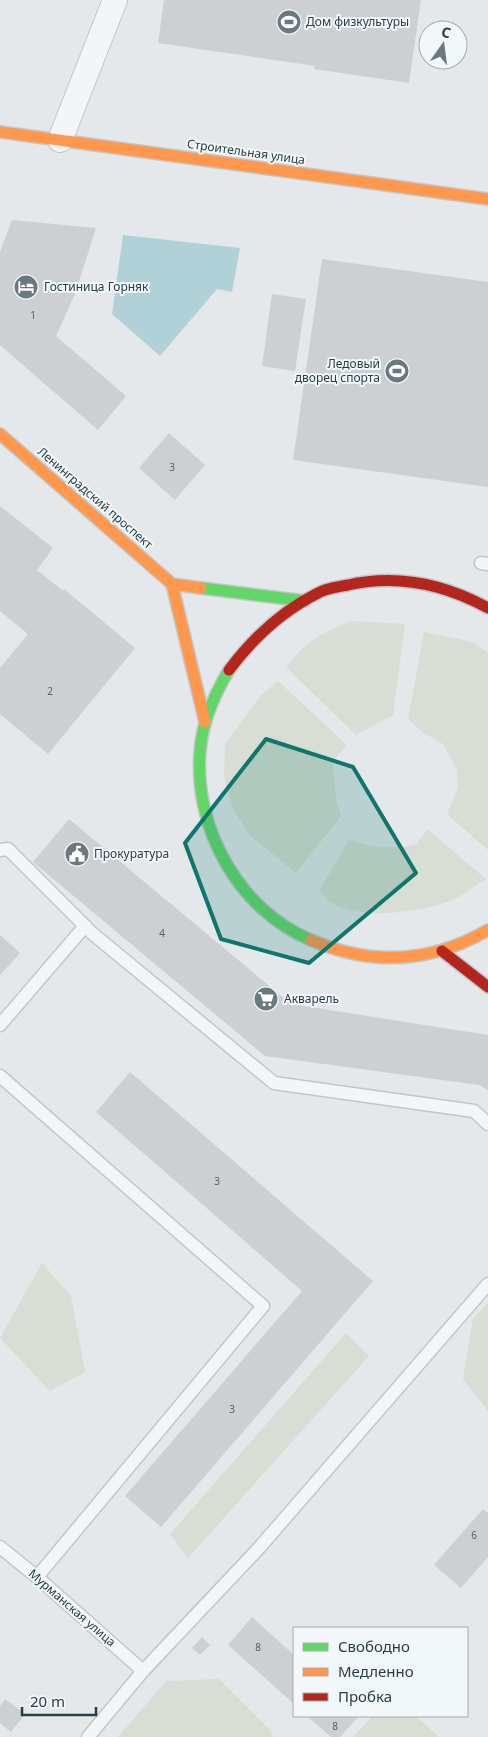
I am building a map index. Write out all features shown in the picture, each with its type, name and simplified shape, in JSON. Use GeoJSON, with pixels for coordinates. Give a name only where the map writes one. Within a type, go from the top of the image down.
{"type":"FeatureCollection","features":[{"type":"Feature","properties":{"kind":"street"},"geometry":{"type":"LineString","coordinates":[[60,140],[115,0]]}},
{"type":"Feature","properties":{"kind":"street","name":"Строительная улица"},"geometry":{"type":"LineString","coordinates":[[0,132],[488,199]]}},
{"type":"Feature","properties":{"kind":"street","name":"Ленинградский проспект"},"geometry":{"type":"LineString","coordinates":[[0,434],[172,584]]}},
{"type":"Feature","properties":{"kind":"street"},"geometry":{"type":"LineString","coordinates":[[488,608],[472,598],[435,586],[416,581],[396,579],[356,582],[319,592],[284,613],[253,638],[229,667],[220,684],[205,722],[200,783],[206,814],[214,838],[232,875],[244,892],[273,918],[307,939],[324,947],[363,957],[383,958],[423,956],[442,951],[460,945],[488,930]]}},
{"type":"Feature","properties":{"kind":"street"},"geometry":{"type":"LineString","coordinates":[[205,722],[172,584],[305,601]]}},
{"type":"Feature","properties":{"kind":"street"},"geometry":{"type":"LineString","coordinates":[[442,951],[488,987]]}},
{"type":"Feature","properties":{"kind":"lane"},"geometry":{"type":"LineString","coordinates":[[0,850],[8,849],[85,926],[274,1082],[474,1111],[488,1124]]}},
{"type":"Feature","properties":{"kind":"lane"},"geometry":{"type":"LineString","coordinates":[[0,1025],[85,926]]}},
{"type":"Feature","properties":{"kind":"lane"},"geometry":{"type":"LineString","coordinates":[[0,1076],[263,1306],[37,1576]]}},
{"type":"Feature","properties":{"kind":"lane"},"geometry":{"type":"LineString","coordinates":[[88,1737],[143,1671],[260,1548],[488,1284]]}},
{"type":"Feature","properties":{"kind":"lane","name":"Мурманская улица"},"geometry":{"type":"LineString","coordinates":[[0,1547],[37,1576],[143,1671]]}},
{"type":"Feature","properties":{"kind":"highlighted area"},"geometry":{"type":"Polygon","coordinates":[[[266,739],[353,767],[416,873],[309,963],[221,939],[185,843],[266,739]]]}},
{"type":"Feature","properties":{"kind":"shaded area"},"geometry":{"type":"Polygon","coordinates":[[[351,621],[405,624],[393,715],[356,735],[286,667],[301,650],[315,639],[351,621]]]}},
{"type":"Feature","properties":{"kind":"shaded area"},"geometry":{"type":"Polygon","coordinates":[[[424,632],[472,642],[488,653],[488,850],[447,814],[458,788],[457,769],[443,744],[422,732],[408,719],[424,632]]]}},
{"type":"Feature","properties":{"kind":"shaded area"},"geometry":{"type":"Polygon","coordinates":[[[278,681],[347,745],[333,761],[336,800],[341,816],[296,873],[250,836],[233,809],[224,777],[225,744],[261,695],[278,681]]]}},
{"type":"Feature","properties":{"kind":"shaded area"},"geometry":{"type":"Polygon","coordinates":[[[427,829],[486,879],[447,902],[395,913],[358,912],[342,908],[330,902],[319,891],[349,840],[383,847],[407,846],[417,844],[427,829]]]}},
{"type":"Feature","properties":{"kind":"shaded area"},"geometry":{"type":"Polygon","coordinates":[[[42,1263],[71,1296],[85,1372],[50,1391],[0,1338],[42,1263]]]}},
{"type":"Feature","properties":{"kind":"shaded area"},"geometry":{"type":"Polygon","coordinates":[[[488,1303],[488,1411],[463,1379],[473,1319],[488,1303]]]}},
{"type":"Feature","properties":{"kind":"shaded area"},"geometry":{"type":"Polygon","coordinates":[[[346,1333],[369,1356],[188,1558],[170,1534],[346,1333]]]}},
{"type":"Feature","properties":{"kind":"shaded area"},"geometry":{"type":"Polygon","coordinates":[[[219,1679],[271,1731],[273,1737],[118,1737],[166,1681],[219,1679]]]}},
{"type":"Feature","properties":{"kind":"shaded area"},"geometry":{"type":"Polygon","coordinates":[[[372,1717],[416,1717],[439,1737],[353,1737],[372,1717]]]}},
{"type":"Feature","properties":{"kind":"water"},"geometry":{"type":"Polygon","coordinates":[[[123,235],[240,248],[232,292],[217,289],[160,356],[112,314],[123,235]]]}},
{"type":"Feature","properties":{"kind":"building","name":"Дом физкультуры"},"geometry":{"type":"Polygon","coordinates":[[[164,0],[421,0],[409,83],[314,69],[315,66],[158,43],[164,0]]]}},
{"type":"Feature","properties":{"kind":"building"},"geometry":{"type":"Polygon","coordinates":[[[12,220],[96,228],[75,294],[56,336],[126,396],[98,430],[0,345],[0,252],[12,220]]]}},
{"type":"Feature","properties":{"kind":"building","name":"Ледовый дворец спорта"},"geometry":{"type":"Polygon","coordinates":[[[322,259],[488,282],[488,487],[293,460],[322,259]]]}},
{"type":"Feature","properties":{"kind":"building"},"geometry":{"type":"Polygon","coordinates":[[[272,294],[306,299],[295,371],[262,366],[272,294]]]}},
{"type":"Feature","properties":{"kind":"building"},"geometry":{"type":"Polygon","coordinates":[[[169,433],[205,465],[175,500],[139,468],[169,433]]]}},
{"type":"Feature","properties":{"kind":"building"},"geometry":{"type":"Polygon","coordinates":[[[0,506],[53,548],[37,570],[63,591],[64,589],[135,648],[48,754],[0,714],[0,668],[28,634],[0,611],[0,506]]]}},
{"type":"Feature","properties":{"kind":"building"},"geometry":{"type":"Polygon","coordinates":[[[69,819],[291,1004],[488,1035],[488,1090],[479,1085],[265,1056],[33,862],[69,819]]]}},
{"type":"Feature","properties":{"kind":"building"},"geometry":{"type":"Polygon","coordinates":[[[0,935],[20,953],[0,975],[0,935]]]}},
{"type":"Feature","properties":{"kind":"building"},"geometry":{"type":"Polygon","coordinates":[[[130,1072],[373,1281],[161,1527],[125,1496],[302,1291],[96,1112],[130,1072]]]}},
{"type":"Feature","properties":{"kind":"building"},"geometry":{"type":"Polygon","coordinates":[[[483,1509],[488,1513],[488,1557],[461,1588],[434,1565],[483,1509]]]}},
{"type":"Feature","properties":{"kind":"building"},"geometry":{"type":"Polygon","coordinates":[[[252,1617],[293,1654],[293,1703],[228,1645],[252,1617]]]}},
{"type":"Feature","properties":{"kind":"building"},"geometry":{"type":"Polygon","coordinates":[[[202,1637],[210,1645],[200,1655],[192,1648],[202,1637]]]}},
{"type":"Feature","properties":{"kind":"building"},"geometry":{"type":"Polygon","coordinates":[[[5,1699],[25,1714],[11,1732],[0,1723],[0,1706],[5,1699]]]}},
{"type":"Feature","properties":{"kind":"building"},"geometry":{"type":"Polygon","coordinates":[[[308,1717],[358,1717],[340,1737],[331,1737],[308,1717]]]}},
{"type":"Feature","properties":{"kind":"traffic: fast"},"geometry":{"type":"LineString","coordinates":[[201,588],[305,601]]}},
{"type":"Feature","properties":{"kind":"traffic: fast"},"geometry":{"type":"LineString","coordinates":[[229,670],[218,689],[210,709],[201,741],[200,781],[205,810],[226,864],[243,888],[262,909],[285,926],[311,940]]}},
{"type":"Feature","properties":{"kind":"traffic: slow"},"geometry":{"type":"LineString","coordinates":[[0,132],[488,199]]}},
{"type":"Feature","properties":{"kind":"traffic: slow"},"geometry":{"type":"LineString","coordinates":[[0,434],[172,584],[201,588]]}},
{"type":"Feature","properties":{"kind":"traffic: slow"},"geometry":{"type":"LineString","coordinates":[[172,584],[205,722]]}},
{"type":"Feature","properties":{"kind":"traffic: slow"},"geometry":{"type":"LineString","coordinates":[[311,940],[356,954],[378,957],[401,957],[423,955],[445,949],[488,930]]}},
{"type":"Feature","properties":{"kind":"traffic: jam"},"geometry":{"type":"LineString","coordinates":[[229,670],[258,636],[280,617],[321,591],[333,588],[366,582],[402,581],[420,583],[454,593],[488,608]]}},
{"type":"Feature","properties":{"kind":"traffic: jam"},"geometry":{"type":"LineString","coordinates":[[442,951],[488,987]]}},
{"type":"Feature","properties":{"kind":"place","name":"Дом физкультуры"},"geometry":{"type":"Point","coordinates":[289,22]}},
{"type":"Feature","properties":{"kind":"place","name":"Гостиница Горняк"},"geometry":{"type":"Point","coordinates":[26,287]}},
{"type":"Feature","properties":{"kind":"place","name":"Ледовый дворец спорта"},"geometry":{"type":"Point","coordinates":[397,371]}},
{"type":"Feature","properties":{"kind":"place","name":"Прокуратура"},"geometry":{"type":"Point","coordinates":[77,854]}},
{"type":"Feature","properties":{"kind":"place","name":"Акварель"},"geometry":{"type":"Point","coordinates":[266,999]}}]}
